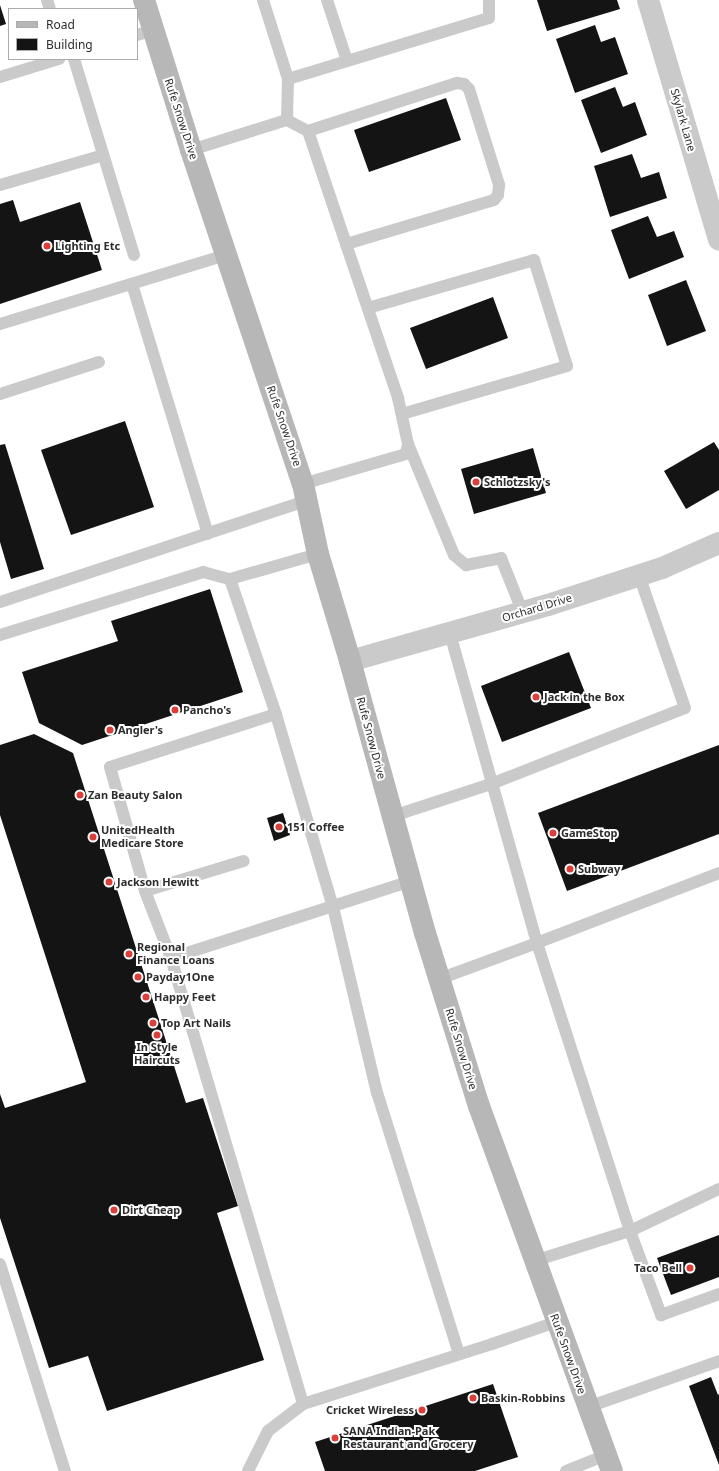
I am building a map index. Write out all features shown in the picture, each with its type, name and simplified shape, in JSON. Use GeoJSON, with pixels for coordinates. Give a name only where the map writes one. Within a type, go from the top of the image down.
{"type":"FeatureCollection","features":[{"type":"Feature","properties":{"kind":"main road","name":"Rufe Snow Drive"},"geometry":{"type":"LineString","coordinates":[[144,0],[145,33],[191,150],[305,493],[318,554],[350,661],[439,979],[479,1106],[556,1322],[609,1463]]}},
{"type":"Feature","properties":{"kind":"street","name":"Skylark Lane"},"geometry":{"type":"LineString","coordinates":[[648,0],[719,240]]}},
{"type":"Feature","properties":{"kind":"street","name":"Orchard Drive"},"geometry":{"type":"LineString","coordinates":[[350,661],[523,613],[662,568],[719,543]]}},
{"type":"Feature","properties":{"kind":"lane"},"geometry":{"type":"LineString","coordinates":[[263,0],[288,79],[287,120]]}},
{"type":"Feature","properties":{"kind":"lane"},"geometry":{"type":"LineString","coordinates":[[327,0],[347,61]]}},
{"type":"Feature","properties":{"kind":"lane"},"geometry":{"type":"LineString","coordinates":[[288,79],[489,18],[489,0]]}},
{"type":"Feature","properties":{"kind":"lane"},"geometry":{"type":"LineString","coordinates":[[0,76],[56,60]]}},
{"type":"Feature","properties":{"kind":"lane"},"geometry":{"type":"LineString","coordinates":[[74,60],[134,255]]}},
{"type":"Feature","properties":{"kind":"lane"},"geometry":{"type":"LineString","coordinates":[[308,131],[457,83],[464,84],[469,89],[499,185],[498,195],[494,200],[346,244]]}},
{"type":"Feature","properties":{"kind":"lane"},"geometry":{"type":"LineString","coordinates":[[191,150],[287,120],[308,131],[402,414],[408,444],[454,555],[466,565],[501,558],[523,613]]}},
{"type":"Feature","properties":{"kind":"lane"},"geometry":{"type":"LineString","coordinates":[[0,185],[103,154]]}},
{"type":"Feature","properties":{"kind":"lane"},"geometry":{"type":"LineString","coordinates":[[0,324],[226,255]]}},
{"type":"Feature","properties":{"kind":"lane"},"geometry":{"type":"LineString","coordinates":[[368,308],[534,260],[567,366],[402,414]]}},
{"type":"Feature","properties":{"kind":"lane"},"geometry":{"type":"LineString","coordinates":[[132,284],[208,534]]}},
{"type":"Feature","properties":{"kind":"lane"},"geometry":{"type":"LineString","coordinates":[[0,394],[99,362]]}},
{"type":"Feature","properties":{"kind":"lane"},"geometry":{"type":"LineString","coordinates":[[0,602],[208,534],[305,493],[406,454],[408,444]]}},
{"type":"Feature","properties":{"kind":"lane"},"geometry":{"type":"LineString","coordinates":[[0,635],[203,572],[230,579],[318,554]]}},
{"type":"Feature","properties":{"kind":"lane"},"geometry":{"type":"LineString","coordinates":[[393,816],[491,784],[685,708],[639,575]]}},
{"type":"Feature","properties":{"kind":"lane"},"geometry":{"type":"LineString","coordinates":[[230,579],[276,714],[333,907],[378,1093],[459,1354]]}},
{"type":"Feature","properties":{"kind":"lane"},"geometry":{"type":"LineString","coordinates":[[450,633],[491,784],[537,943],[630,1231],[661,1315],[719,1294]]}},
{"type":"Feature","properties":{"kind":"lane"},"geometry":{"type":"LineString","coordinates":[[276,714],[110,767],[145,891],[171,958],[303,1404]]}},
{"type":"Feature","properties":{"kind":"lane"},"geometry":{"type":"LineString","coordinates":[[145,891],[244,861]]}},
{"type":"Feature","properties":{"kind":"lane"},"geometry":{"type":"LineString","coordinates":[[439,979],[719,873]]}},
{"type":"Feature","properties":{"kind":"lane"},"geometry":{"type":"LineString","coordinates":[[171,958],[411,881]]}},
{"type":"Feature","properties":{"kind":"lane"},"geometry":{"type":"LineString","coordinates":[[534,1261],[630,1231],[719,1189]]}},
{"type":"Feature","properties":{"kind":"lane"},"geometry":{"type":"LineString","coordinates":[[0,1264],[65,1471]]}},
{"type":"Feature","properties":{"kind":"lane"},"geometry":{"type":"LineString","coordinates":[[248,1471],[268,1431],[303,1404],[556,1322]]}},
{"type":"Feature","properties":{"kind":"lane"},"geometry":{"type":"LineString","coordinates":[[588,1407],[719,1361]]}},
{"type":"Feature","properties":{"kind":"lane"},"geometry":{"type":"LineString","coordinates":[[566,1471],[609,1463]]}},
{"type":"Feature","properties":{"kind":"building"},"geometry":{"type":"Polygon","coordinates":[[[537,0],[617,0],[620,9],[547,31],[537,0]]]}},
{"type":"Feature","properties":{"kind":"building"},"geometry":{"type":"Polygon","coordinates":[[[0,5],[6,24],[0,26],[0,5]]]}},
{"type":"Feature","properties":{"kind":"building"},"geometry":{"type":"Polygon","coordinates":[[[595,25],[601,42],[615,37],[628,74],[575,93],[556,39],[595,25]]]}},
{"type":"Feature","properties":{"kind":"building"},"geometry":{"type":"Polygon","coordinates":[[[615,87],[623,107],[635,102],[647,135],[601,153],[581,100],[615,87]]]}},
{"type":"Feature","properties":{"kind":"building"},"geometry":{"type":"Polygon","coordinates":[[[446,98],[461,140],[369,172],[354,130],[446,98]]]}},
{"type":"Feature","properties":{"kind":"building"},"geometry":{"type":"Polygon","coordinates":[[[632,154],[641,178],[659,172],[667,198],[610,217],[594,166],[632,154]]]}},
{"type":"Feature","properties":{"kind":"building","name":"Lighting Etc"},"geometry":{"type":"Polygon","coordinates":[[[13,200],[20,222],[80,202],[102,270],[0,304],[0,204],[13,200]]]}},
{"type":"Feature","properties":{"kind":"building"},"geometry":{"type":"Polygon","coordinates":[[[648,216],[657,237],[674,231],[684,257],[629,279],[611,230],[648,216]]]}},
{"type":"Feature","properties":{"kind":"building"},"geometry":{"type":"Polygon","coordinates":[[[686,280],[706,331],[667,346],[648,295],[686,280]]]}},
{"type":"Feature","properties":{"kind":"building"},"geometry":{"type":"Polygon","coordinates":[[[493,297],[508,338],[426,369],[410,328],[493,297]]]}},
{"type":"Feature","properties":{"kind":"building"},"geometry":{"type":"Polygon","coordinates":[[[125,421],[154,507],[71,535],[41,450],[125,421]]]}},
{"type":"Feature","properties":{"kind":"building"},"geometry":{"type":"Polygon","coordinates":[[[714,442],[719,450],[719,490],[686,509],[664,471],[714,442]]]}},
{"type":"Feature","properties":{"kind":"building"},"geometry":{"type":"Polygon","coordinates":[[[5,444],[44,569],[11,579],[0,542],[0,445],[5,444]]]}},
{"type":"Feature","properties":{"kind":"building"},"geometry":{"type":"Polygon","coordinates":[[[533,448],[546,493],[474,514],[461,469],[533,448]]]}},
{"type":"Feature","properties":{"kind":"building"},"geometry":{"type":"Polygon","coordinates":[[[210,589],[243,692],[82,745],[39,723],[22,672],[118,641],[111,621],[210,589]]]}},
{"type":"Feature","properties":{"kind":"building","name":"Jack in the Box"},"geometry":{"type":"Polygon","coordinates":[[[569,652],[591,708],[502,742],[481,686],[569,652]]]}},
{"type":"Feature","properties":{"kind":"building"},"geometry":{"type":"Polygon","coordinates":[[[34,734],[73,753],[186,1103],[203,1098],[238,1206],[217,1213],[264,1360],[107,1411],[88,1356],[49,1368],[0,1218],[0,1094],[5,1108],[86,1082],[0,815],[0,745],[34,734]]]}},
{"type":"Feature","properties":{"kind":"building"},"geometry":{"type":"Polygon","coordinates":[[[719,745],[719,834],[567,891],[538,813],[719,745]]]}},
{"type":"Feature","properties":{"kind":"building","name":"151 Coffee"},"geometry":{"type":"Polygon","coordinates":[[[283,813],[290,835],[274,841],[267,818],[283,813]]]}},
{"type":"Feature","properties":{"kind":"building","name":"Taco Bell"},"geometry":{"type":"Polygon","coordinates":[[[719,1235],[719,1277],[671,1295],[657,1258],[719,1235]]]}},
{"type":"Feature","properties":{"kind":"building"},"geometry":{"type":"Polygon","coordinates":[[[711,1377],[718,1395],[719,1394],[719,1465],[689,1386],[711,1377]]]}},
{"type":"Feature","properties":{"kind":"building"},"geometry":{"type":"Polygon","coordinates":[[[493,1384],[518,1457],[475,1471],[325,1471],[315,1442],[493,1384]]]}},
{"type":"Feature","properties":{"kind":"place","name":"Lighting Etc"},"geometry":{"type":"Point","coordinates":[47,246]}},
{"type":"Feature","properties":{"kind":"place","name":"Schlotzsky's"},"geometry":{"type":"Point","coordinates":[476,482]}},
{"type":"Feature","properties":{"kind":"place","name":"Jack in the Box"},"geometry":{"type":"Point","coordinates":[536,697]}},
{"type":"Feature","properties":{"kind":"place","name":"Pancho's"},"geometry":{"type":"Point","coordinates":[175,710]}},
{"type":"Feature","properties":{"kind":"place","name":"Angler's"},"geometry":{"type":"Point","coordinates":[110,730]}},
{"type":"Feature","properties":{"kind":"place","name":"Zan Beauty Salon"},"geometry":{"type":"Point","coordinates":[80,795]}},
{"type":"Feature","properties":{"kind":"place","name":"151 Coffee"},"geometry":{"type":"Point","coordinates":[279,827]}},
{"type":"Feature","properties":{"kind":"place","name":"GameStop"},"geometry":{"type":"Point","coordinates":[553,833]}},
{"type":"Feature","properties":{"kind":"place","name":"UnitedHealth Medicare Store"},"geometry":{"type":"Point","coordinates":[93,837]}},
{"type":"Feature","properties":{"kind":"place","name":"Subway"},"geometry":{"type":"Point","coordinates":[570,869]}},
{"type":"Feature","properties":{"kind":"place","name":"Jackson Hewitt"},"geometry":{"type":"Point","coordinates":[109,882]}},
{"type":"Feature","properties":{"kind":"place","name":"Regional Finance Loans"},"geometry":{"type":"Point","coordinates":[129,954]}},
{"type":"Feature","properties":{"kind":"place","name":"Payday1One"},"geometry":{"type":"Point","coordinates":[138,977]}},
{"type":"Feature","properties":{"kind":"place","name":"Happy Feet"},"geometry":{"type":"Point","coordinates":[146,997]}},
{"type":"Feature","properties":{"kind":"place","name":"Top Art Nails"},"geometry":{"type":"Point","coordinates":[153,1023]}},
{"type":"Feature","properties":{"kind":"place","name":"In Style Haircuts"},"geometry":{"type":"Point","coordinates":[157,1035]}},
{"type":"Feature","properties":{"kind":"place","name":"Dirt Cheap"},"geometry":{"type":"Point","coordinates":[114,1210]}},
{"type":"Feature","properties":{"kind":"place","name":"Taco Bell"},"geometry":{"type":"Point","coordinates":[690,1268]}},
{"type":"Feature","properties":{"kind":"place","name":"Baskin-Robbins"},"geometry":{"type":"Point","coordinates":[473,1398]}},
{"type":"Feature","properties":{"kind":"place","name":"Cricket Wireless"},"geometry":{"type":"Point","coordinates":[422,1410]}},
{"type":"Feature","properties":{"kind":"place","name":"SANA Indian-Pak Restaurant and Grocery"},"geometry":{"type":"Point","coordinates":[335,1438]}}]}
